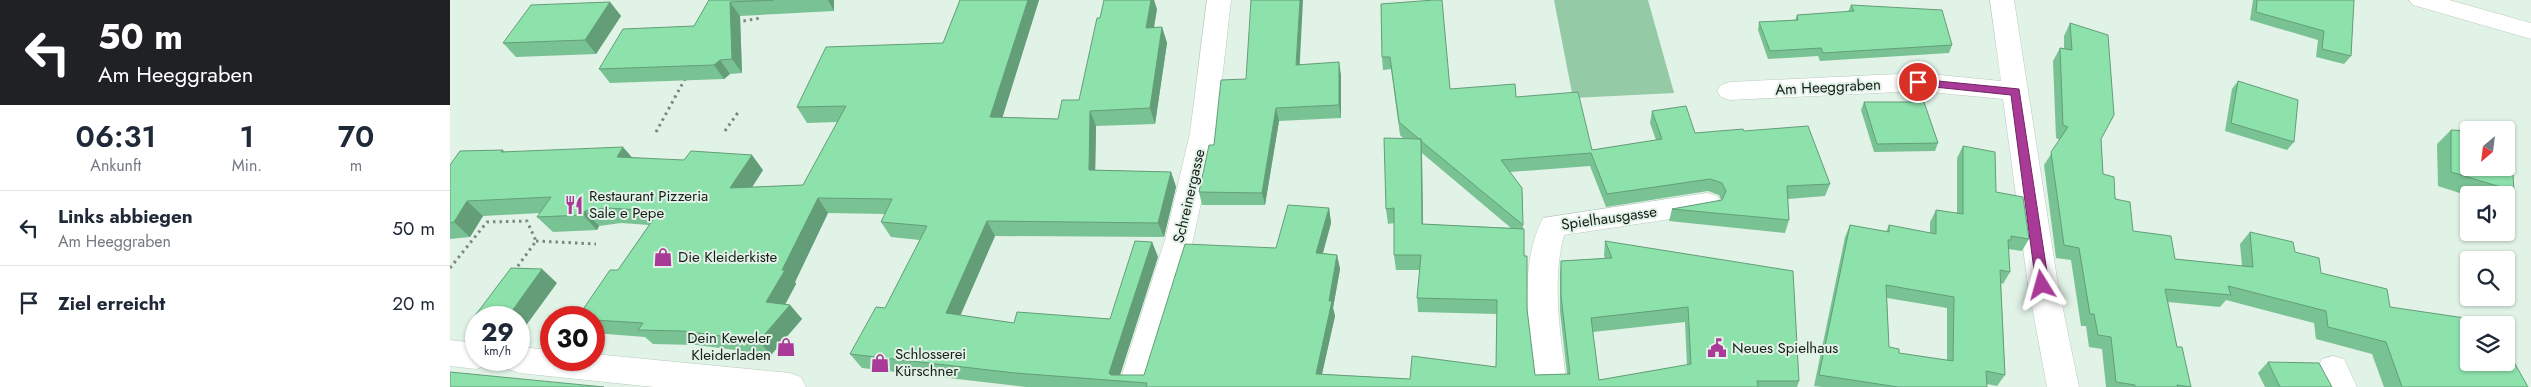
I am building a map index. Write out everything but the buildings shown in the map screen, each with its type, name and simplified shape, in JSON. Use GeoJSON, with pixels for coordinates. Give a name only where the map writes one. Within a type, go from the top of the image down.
{"type":"FeatureCollection","features":[{"type":"Feature","properties":{"kind":"street","name":"Schreinergasse"},"geometry":{"type":"LineString","coordinates":[[1134,387],[1179,240],[1203,133],[1219,0]]}},
{"type":"Feature","properties":{"kind":"street"},"geometry":{"type":"LineString","coordinates":[[2002,0],[2042,285],[2062,387]]}},
{"type":"Feature","properties":{"kind":"street"},"geometry":{"type":"LineString","coordinates":[[2421,0],[2531,30]]}},
{"type":"Feature","properties":{"kind":"street","name":"Am Heeggraben"},"geometry":{"type":"LineString","coordinates":[[1730,91],[1918,82],[2016,91]]}},
{"type":"Feature","properties":{"kind":"street","name":"Spielhausgasse"},"geometry":{"type":"LineString","coordinates":[[1551,387],[1544,320],[1543,260],[1553,226],[1707,204]]}},
{"type":"Feature","properties":{"kind":"street"},"geometry":{"type":"LineString","coordinates":[[450,353],[465,355]]}},
{"type":"Feature","properties":{"kind":"street"},"geometry":{"type":"LineString","coordinates":[[530,361],[790,387]]}},
{"type":"Feature","properties":{"kind":"path"},"geometry":{"type":"LineString","coordinates":[[728,24],[761,18]]}},
{"type":"Feature","properties":{"kind":"path"},"geometry":{"type":"LineString","coordinates":[[656,132],[685,78]]}},
{"type":"Feature","properties":{"kind":"path"},"geometry":{"type":"LineString","coordinates":[[725,131],[738,111]]}},
{"type":"Feature","properties":{"kind":"path"},"geometry":{"type":"LineString","coordinates":[[450,268],[487,222],[527,222],[536,240]]}},
{"type":"Feature","properties":{"kind":"path"},"geometry":{"type":"LineString","coordinates":[[536,240],[596,244]]}},
{"type":"Feature","properties":{"kind":"path"},"geometry":{"type":"LineString","coordinates":[[514,271],[536,240]]}},
{"type":"Feature","properties":{"kind":"green space"},"geometry":{"type":"Polygon","coordinates":[[[1554,0],[1648,0],[1674,93],[1573,98],[1554,0]]]}},
{"type":"Feature","properties":{"kind":"place","name":"Restaurant Pizzeria Sale e Pepe"},"geometry":{"type":"Point","coordinates":[574,205]}},
{"type":"Feature","properties":{"kind":"place","name":"Die Kleiderkiste"},"geometry":{"type":"Point","coordinates":[663,257]}},
{"type":"Feature","properties":{"kind":"place","name":"Dein Keweler Kleiderladen"},"geometry":{"type":"Point","coordinates":[786,347]}},
{"type":"Feature","properties":{"kind":"place","name":"Neues Spielhaus"},"geometry":{"type":"Point","coordinates":[1717,348]}},
{"type":"Feature","properties":{"kind":"place","name":"Schlosserei Kürschner"},"geometry":{"type":"Point","coordinates":[880,363]}},
{"type":"Feature","properties":{"kind":"route"},"geometry":{"type":"LineString","coordinates":[[1918,82],[2016,91],[2042,285]]}}]}
